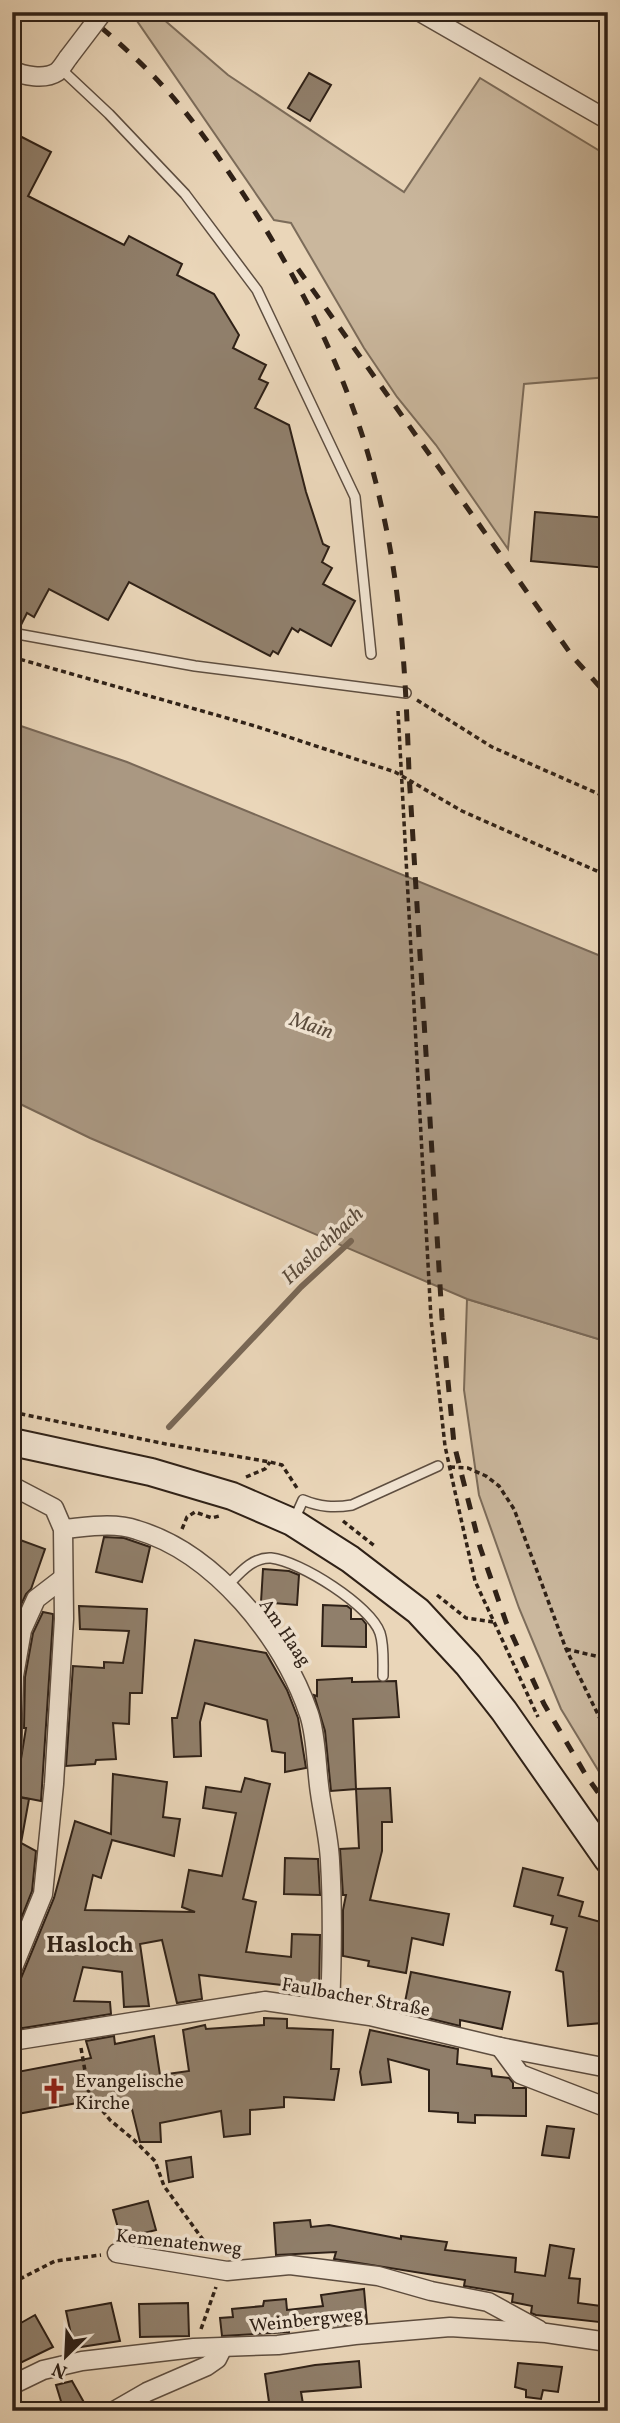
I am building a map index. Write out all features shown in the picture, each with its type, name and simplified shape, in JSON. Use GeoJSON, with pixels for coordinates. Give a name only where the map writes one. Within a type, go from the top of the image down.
{"type":"FeatureCollection","features":[{"type":"Feature","properties":{"kind":"main road"},"geometry":{"type":"LineString","coordinates":[[12,1442],[151,1472],[232,1496],[298,1511],[350,1559],[418,1611],[468,1665],[504,1711],[608,1860]]}},
{"type":"Feature","properties":{"kind":"street"},"geometry":{"type":"LineString","coordinates":[[12,69],[34,76],[48,75],[64,63],[103,12]]}},
{"type":"Feature","properties":{"kind":"street"},"geometry":{"type":"LineString","coordinates":[[421,12],[608,120]]}},
{"type":"Feature","properties":{"kind":"street"},"geometry":{"type":"LineString","coordinates":[[12,1486],[54,1508],[63,1529],[64,1619],[56,1756],[43,1894],[12,1969]]}},
{"type":"Feature","properties":{"kind":"street","name":"Am Haag"},"geometry":{"type":"LineString","coordinates":[[63,1529],[99,1525],[135,1529],[174,1545],[202,1562],[249,1611],[289,1669],[309,1716],[330,1858],[333,1957],[330,2010]]}},
{"type":"Feature","properties":{"kind":"street"},"geometry":{"type":"LineString","coordinates":[[12,1751],[14,1676],[22,1630],[36,1599],[62,1579]]}},
{"type":"Feature","properties":{"kind":"street","name":"Faulbacher Straße"},"geometry":{"type":"LineString","coordinates":[[12,2041],[265,2001],[370,2016],[500,2047],[608,2068]]}},
{"type":"Feature","properties":{"kind":"street"},"geometry":{"type":"LineString","coordinates":[[500,2047],[520,2074],[608,2108]]}},
{"type":"Feature","properties":{"kind":"street","name":"Kemenatenweg"},"geometry":{"type":"LineString","coordinates":[[117,2253],[225,2271],[290,2265],[378,2276],[430,2291],[488,2302],[545,2333]]}},
{"type":"Feature","properties":{"kind":"street","name":"Weinbergweg"},"geometry":{"type":"LineString","coordinates":[[12,2385],[43,2371],[82,2361],[194,2348],[278,2344],[450,2327],[545,2333],[608,2342]]}},
{"type":"Feature","properties":{"kind":"street"},"geometry":{"type":"LineString","coordinates":[[114,2411],[147,2392],[207,2366],[217,2359],[223,2347]]}},
{"type":"Feature","properties":{"kind":"lane"},"geometry":{"type":"LineString","coordinates":[[64,63],[185,194],[257,290],[355,496],[371,654]]}},
{"type":"Feature","properties":{"kind":"lane"},"geometry":{"type":"LineString","coordinates":[[12,633],[195,666],[406,693]]}},
{"type":"Feature","properties":{"kind":"lane"},"geometry":{"type":"LineString","coordinates":[[298,1511],[318,1506],[352,1505],[438,1466]]}},
{"type":"Feature","properties":{"kind":"lane"},"geometry":{"type":"LineString","coordinates":[[228,1587],[249,1564],[270,1558],[308,1570],[372,1618],[381,1634],[383,1676]]}},
{"type":"Feature","properties":{"kind":"path"},"geometry":{"type":"LineString","coordinates":[[12,657],[255,726],[384,767],[462,811],[608,876]]}},
{"type":"Feature","properties":{"kind":"path"},"geometry":{"type":"LineString","coordinates":[[406,693],[492,747],[608,798]]}},
{"type":"Feature","properties":{"kind":"path"},"geometry":{"type":"LineString","coordinates":[[398,711],[430,1319],[445,1446],[475,1581],[493,1622],[466,1618],[434,1593]]}},
{"type":"Feature","properties":{"kind":"path"},"geometry":{"type":"LineString","coordinates":[[12,1412],[282,1465],[298,1511]]}},
{"type":"Feature","properties":{"kind":"path"},"geometry":{"type":"LineString","coordinates":[[438,1466],[468,1468],[499,1486],[514,1509],[566,1649],[608,1735]]}},
{"type":"Feature","properties":{"kind":"path"},"geometry":{"type":"LineString","coordinates":[[332,1507],[338,1517],[381,1551]]}},
{"type":"Feature","properties":{"kind":"path"},"geometry":{"type":"LineString","coordinates":[[566,1649],[608,1659]]}},
{"type":"Feature","properties":{"kind":"path"},"geometry":{"type":"LineString","coordinates":[[79,2032],[89,2094],[110,2120],[155,2161],[163,2186],[225,2271],[194,2348]]}},
{"type":"Feature","properties":{"kind":"path","name":"Kemenatenweg"},"geometry":{"type":"LineString","coordinates":[[12,2283],[55,2261],[117,2253]]}},
{"type":"Feature","properties":{"kind":"shaded area"},"geometry":{"type":"Polygon","coordinates":[[[137,12],[155,12],[228,75],[404,192],[480,78],[608,156],[608,377],[524,384],[508,549],[364,348],[291,223],[274,220],[135,18],[137,12]]]}},
{"type":"Feature","properties":{"kind":"shaded area"},"geometry":{"type":"Polygon","coordinates":[[[467,1299],[608,1342],[608,1756],[598,1770],[561,1709],[519,1608],[479,1495],[464,1390],[467,1299]]]}},
{"type":"Feature","properties":{"kind":"water","name":"Main"},"geometry":{"type":"Polygon","coordinates":[[[12,723],[127,762],[608,959],[608,1342],[467,1299],[90,1138],[12,1100],[12,723]]]}},
{"type":"Feature","properties":{"kind":"building"},"geometry":{"type":"Polygon","coordinates":[[[309,73],[331,85],[310,121],[288,108],[309,73]]]}},
{"type":"Feature","properties":{"kind":"building"},"geometry":{"type":"Polygon","coordinates":[[[12,132],[51,152],[28,196],[124,245],[129,236],[182,264],[177,275],[214,294],[239,335],[233,348],[266,365],[259,379],[268,383],[255,408],[289,425],[323,544],[329,547],[322,562],[332,568],[323,584],[355,601],[331,646],[300,629],[298,632],[292,628],[278,654],[273,651],[270,656],[129,582],[108,620],[49,589],[34,617],[27,613],[20,627],[12,626],[12,132]]]}},
{"type":"Feature","properties":{"kind":"building"},"geometry":{"type":"Polygon","coordinates":[[[535,512],[608,518],[607,568],[531,561],[535,512]]]}},
{"type":"Feature","properties":{"kind":"building"},"geometry":{"type":"Polygon","coordinates":[[[12,1537],[45,1549],[31,1589],[12,1624],[12,1537]]]}},
{"type":"Feature","properties":{"kind":"building"},"geometry":{"type":"Polygon","coordinates":[[[104,1537],[124,1538],[150,1547],[142,1582],[96,1572],[104,1537]]]}},
{"type":"Feature","properties":{"kind":"building"},"geometry":{"type":"Polygon","coordinates":[[[263,1569],[289,1571],[299,1575],[297,1605],[261,1602],[263,1569]]]}},
{"type":"Feature","properties":{"kind":"building"},"geometry":{"type":"Polygon","coordinates":[[[323,1605],[347,1606],[351,1609],[351,1619],[362,1619],[366,1624],[366,1647],[322,1646],[323,1605]]]}},
{"type":"Feature","properties":{"kind":"building"},"geometry":{"type":"Polygon","coordinates":[[[79,1606],[147,1609],[142,1693],[130,1693],[129,1724],[113,1723],[116,1759],[66,1766],[73,1666],[104,1668],[104,1662],[123,1663],[129,1631],[80,1629],[79,1606]]]}},
{"type":"Feature","properties":{"kind":"building"},"geometry":{"type":"Polygon","coordinates":[[[43,1612],[53,1614],[53,1619],[41,1801],[15,1796],[26,1728],[25,1677],[33,1633],[43,1612]]]}},
{"type":"Feature","properties":{"kind":"building"},"geometry":{"type":"Polygon","coordinates":[[[195,1640],[266,1653],[287,1690],[298,1718],[306,1768],[285,1772],[285,1753],[272,1751],[267,1720],[205,1703],[200,1722],[201,1756],[174,1757],[172,1718],[177,1718],[195,1640]]]}},
{"type":"Feature","properties":{"kind":"building"},"geometry":{"type":"Polygon","coordinates":[[[352,1678],[352,1682],[396,1681],[399,1717],[353,1719],[356,1789],[331,1791],[325,1731],[314,1695],[317,1696],[317,1680],[352,1678]]]}},
{"type":"Feature","properties":{"kind":"building"},"geometry":{"type":"Polygon","coordinates":[[[113,1774],[167,1782],[163,1817],[180,1819],[174,1856],[112,1840],[101,1878],[93,1875],[85,1910],[195,1912],[182,1907],[189,1870],[222,1876],[236,1813],[203,1808],[206,1787],[241,1792],[245,1778],[270,1784],[243,1899],[256,1902],[246,1952],[291,1957],[292,1934],[320,1935],[319,1997],[290,1993],[290,1986],[199,1975],[202,1999],[177,2003],[162,1940],[140,1944],[149,2006],[124,2007],[122,1972],[83,1967],[74,2001],[110,2002],[111,2014],[23,2028],[12,2027],[12,2000],[54,1898],[75,1821],[111,1834],[113,1774]]]}},
{"type":"Feature","properties":{"kind":"building"},"geometry":{"type":"Polygon","coordinates":[[[390,1788],[392,1822],[382,1822],[382,1851],[370,1900],[449,1914],[443,1945],[412,1938],[406,1973],[368,1966],[369,1961],[343,1956],[343,1910],[346,1895],[343,1895],[340,1849],[359,1848],[356,1789],[390,1788]]]}},
{"type":"Feature","properties":{"kind":"building"},"geometry":{"type":"Polygon","coordinates":[[[12,1796],[29,1799],[21,1843],[36,1851],[32,1891],[15,1934],[12,1933],[12,1796]]]}},
{"type":"Feature","properties":{"kind":"building"},"geometry":{"type":"Polygon","coordinates":[[[285,1858],[318,1859],[320,1895],[284,1894],[285,1858]]]}},
{"type":"Feature","properties":{"kind":"building"},"geometry":{"type":"Polygon","coordinates":[[[523,1868],[563,1878],[558,1895],[583,1902],[579,1916],[608,1924],[608,1994],[599,1992],[602,2023],[568,2026],[563,1972],[556,1970],[567,1928],[551,1924],[553,1916],[514,1906],[523,1868]]]}},
{"type":"Feature","properties":{"kind":"building"},"geometry":{"type":"Polygon","coordinates":[[[411,1972],[510,1992],[502,2029],[460,2020],[460,2026],[403,2012],[411,1972]]]}},
{"type":"Feature","properties":{"kind":"building"},"geometry":{"type":"Polygon","coordinates":[[[264,2018],[287,2019],[287,2028],[333,2030],[331,2069],[339,2069],[334,2100],[284,2097],[284,2107],[250,2110],[250,2134],[224,2137],[221,2111],[160,2123],[161,2142],[140,2142],[130,2101],[100,2104],[99,2099],[12,2115],[12,2073],[91,2058],[86,2041],[114,2036],[115,2044],[154,2036],[160,2075],[189,2071],[183,2030],[205,2025],[206,2029],[264,2025],[264,2018]]]}},
{"type":"Feature","properties":{"kind":"building"},"geometry":{"type":"Polygon","coordinates":[[[370,2030],[458,2049],[457,2064],[491,2069],[492,2076],[509,2078],[513,2088],[526,2088],[526,2116],[475,2115],[475,2123],[458,2122],[458,2113],[429,2111],[429,2070],[388,2059],[391,2082],[362,2085],[360,2072],[370,2030]]]}},
{"type":"Feature","properties":{"kind":"building"},"geometry":{"type":"Polygon","coordinates":[[[547,2126],[574,2129],[569,2158],[542,2155],[547,2126]]]}},
{"type":"Feature","properties":{"kind":"building"},"geometry":{"type":"Polygon","coordinates":[[[191,2157],[193,2177],[169,2182],[166,2161],[191,2157]]]}},
{"type":"Feature","properties":{"kind":"building"},"geometry":{"type":"Polygon","coordinates":[[[148,2201],[156,2230],[121,2239],[113,2210],[148,2201]]]}},
{"type":"Feature","properties":{"kind":"building"},"geometry":{"type":"Polygon","coordinates":[[[310,2220],[311,2227],[329,2225],[401,2239],[401,2236],[447,2242],[445,2250],[516,2258],[515,2272],[545,2276],[550,2245],[574,2249],[569,2278],[580,2279],[578,2303],[608,2307],[608,2323],[536,2315],[531,2313],[532,2306],[512,2302],[513,2294],[464,2286],[465,2280],[334,2259],[336,2252],[276,2255],[274,2223],[310,2220]]]}},
{"type":"Feature","properties":{"kind":"building"},"geometry":{"type":"Polygon","coordinates":[[[364,2289],[367,2323],[222,2336],[220,2318],[233,2317],[232,2309],[263,2306],[264,2301],[286,2299],[287,2310],[323,2306],[321,2295],[364,2289]]]}},
{"type":"Feature","properties":{"kind":"building"},"geometry":{"type":"Polygon","coordinates":[[[111,2303],[120,2341],[74,2348],[66,2311],[111,2303]]]}},
{"type":"Feature","properties":{"kind":"building"},"geometry":{"type":"Polygon","coordinates":[[[188,2303],[189,2336],[140,2337],[139,2304],[188,2303]]]}},
{"type":"Feature","properties":{"kind":"building"},"geometry":{"type":"Polygon","coordinates":[[[35,2315],[53,2347],[12,2367],[12,2328],[35,2315]]]}},
{"type":"Feature","properties":{"kind":"building"},"geometry":{"type":"Polygon","coordinates":[[[359,2361],[361,2387],[301,2392],[303,2404],[270,2409],[265,2374],[359,2361]]]}},
{"type":"Feature","properties":{"kind":"building"},"geometry":{"type":"Polygon","coordinates":[[[518,2363],[562,2367],[558,2392],[543,2390],[541,2399],[526,2397],[526,2390],[515,2387],[518,2363]]]}},
{"type":"Feature","properties":{"kind":"building"},"geometry":{"type":"Polygon","coordinates":[[[72,2381],[86,2406],[64,2411],[56,2385],[72,2381]]]}},
{"type":"Feature","properties":{"kind":"waterway","name":"Haslochbach"},"geometry":{"type":"LineString","coordinates":[[169,1427],[301,1287],[351,1241]]}},
{"type":"Feature","properties":{"kind":"railway"},"geometry":{"type":"LineString","coordinates":[[83,12],[133,56],[172,96],[238,186],[306,301],[343,381],[371,466],[389,541],[402,640],[442,1318],[454,1444],[480,1547],[506,1622],[544,1704],[587,1777],[608,1806]]}},
{"type":"Feature","properties":{"kind":"railway"},"geometry":{"type":"LineString","coordinates":[[298,269],[573,657],[608,696]]}},
{"type":"Feature","properties":{"kind":"place","name":"Evangelische Kirche"},"geometry":{"type":"Point","coordinates":[54,2091]}},
{"type":"Feature","properties":{"kind":"district","name":"Hasloch"},"geometry":{"type":"Point","coordinates":[90,1944]}}]}
